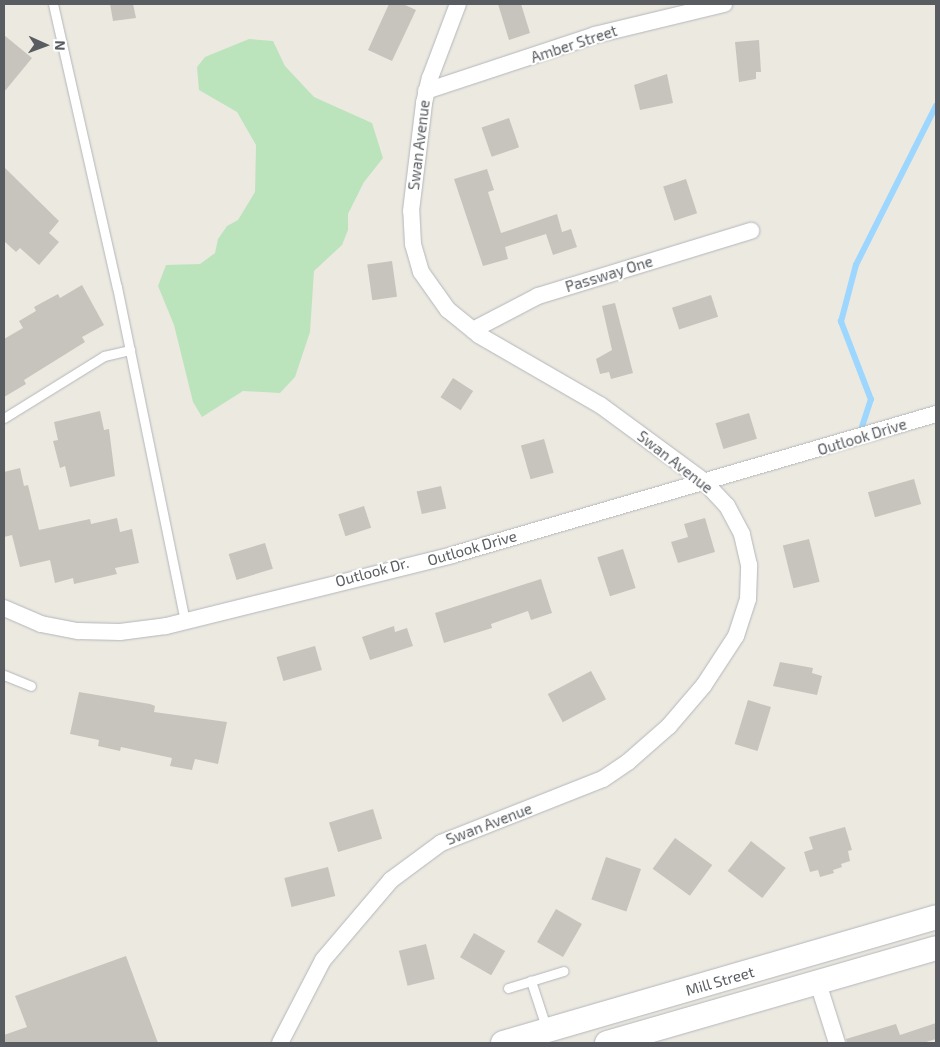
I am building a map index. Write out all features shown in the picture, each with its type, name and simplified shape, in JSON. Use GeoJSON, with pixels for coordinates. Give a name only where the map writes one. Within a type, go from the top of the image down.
{"type":"FeatureCollection","features":[{"type":"Feature","properties":{"kind":"main road","name":"Mill Street"},"geometry":{"type":"LineString","coordinates":[[503,1043],[936,917]]}},
{"type":"Feature","properties":{"kind":"main road","name":"Mill Street"},"geometry":{"type":"LineString","coordinates":[[607,1043],[653,1036],[818,983],[936,948]]}},
{"type":"Feature","properties":{"kind":"street","name":"Swan Avenue"},"geometry":{"type":"LineString","coordinates":[[280,1043],[323,960],[367,906],[404,869],[441,842],[603,779],[628,762],[669,726],[704,685],[741,623],[748,599],[749,566],[747,549],[736,520],[705,482],[600,405],[473,330],[435,296],[416,259],[411,211],[426,91],[458,4]]}},
{"type":"Feature","properties":{"kind":"street","name":"Amber Street"},"geometry":{"type":"LineString","coordinates":[[426,91],[595,35],[724,4]]}},
{"type":"Feature","properties":{"kind":"street","name":"Passway One"},"geometry":{"type":"LineString","coordinates":[[473,330],[538,296],[751,231]]}},
{"type":"Feature","properties":{"kind":"street","name":"Outlook Drive"},"geometry":{"type":"LineString","coordinates":[[4,608],[41,624],[96,633],[185,622],[452,555],[936,414]]}},
{"type":"Feature","properties":{"kind":"street"},"geometry":{"type":"LineString","coordinates":[[818,983],[837,1043]]}},
{"type":"Feature","properties":{"kind":"lane"},"geometry":{"type":"LineString","coordinates":[[53,4],[130,350],[185,622]]}},
{"type":"Feature","properties":{"kind":"lane"},"geometry":{"type":"LineString","coordinates":[[4,418],[104,356],[130,350]]}},
{"type":"Feature","properties":{"kind":"lane"},"geometry":{"type":"LineString","coordinates":[[4,675],[31,686]]}},
{"type":"Feature","properties":{"kind":"lane"},"geometry":{"type":"LineString","coordinates":[[508,988],[564,971]]}},
{"type":"Feature","properties":{"kind":"lane"},"geometry":{"type":"LineString","coordinates":[[531,981],[547,1030]]}},
{"type":"Feature","properties":{"kind":"green space"},"geometry":{"type":"Polygon","coordinates":[[[249,39],[273,41],[285,66],[314,97],[372,123],[383,158],[364,182],[348,214],[348,230],[342,245],[314,271],[310,332],[295,377],[280,393],[243,391],[202,417],[193,402],[174,325],[158,286],[166,265],[200,264],[215,253],[218,239],[227,226],[238,220],[255,192],[256,145],[237,112],[199,90],[197,67],[205,57],[249,39]]]}},
{"type":"Feature","properties":{"kind":"building"},"geometry":{"type":"Polygon","coordinates":[[[110,4],[133,4],[136,18],[113,21],[110,4]]]}},
{"type":"Feature","properties":{"kind":"building"},"geometry":{"type":"Polygon","coordinates":[[[389,4],[403,4],[416,10],[392,61],[368,50],[389,4]]]}},
{"type":"Feature","properties":{"kind":"building"},"geometry":{"type":"Polygon","coordinates":[[[498,4],[521,4],[530,33],[509,40],[498,4]]]}},
{"type":"Feature","properties":{"kind":"building"},"geometry":{"type":"Polygon","coordinates":[[[4,35],[32,58],[4,92],[4,35]]]}},
{"type":"Feature","properties":{"kind":"building"},"geometry":{"type":"Polygon","coordinates":[[[759,40],[761,72],[756,72],[756,79],[739,82],[735,42],[759,40]]]}},
{"type":"Feature","properties":{"kind":"building"},"geometry":{"type":"Polygon","coordinates":[[[667,74],[673,103],[640,110],[634,85],[667,74]]]}},
{"type":"Feature","properties":{"kind":"building"},"geometry":{"type":"Polygon","coordinates":[[[509,118],[519,147],[492,157],[482,127],[509,118]]]}},
{"type":"Feature","properties":{"kind":"building"},"geometry":{"type":"Polygon","coordinates":[[[4,167],[59,221],[49,233],[59,242],[39,265],[20,248],[16,252],[4,241],[4,167]]]}},
{"type":"Feature","properties":{"kind":"building"},"geometry":{"type":"Polygon","coordinates":[[[487,169],[494,190],[488,192],[501,233],[557,214],[562,232],[571,229],[577,247],[553,255],[546,234],[505,247],[508,259],[483,266],[454,179],[487,169]]]}},
{"type":"Feature","properties":{"kind":"building"},"geometry":{"type":"Polygon","coordinates":[[[686,179],[697,213],[674,221],[663,186],[686,179]]]}},
{"type":"Feature","properties":{"kind":"building"},"geometry":{"type":"Polygon","coordinates":[[[392,261],[397,297],[372,300],[367,264],[392,261]]]}},
{"type":"Feature","properties":{"kind":"building"},"geometry":{"type":"Polygon","coordinates":[[[82,285],[104,325],[82,337],[85,342],[24,380],[26,384],[4,397],[4,339],[23,328],[19,321],[36,311],[34,307],[58,294],[60,298],[82,285]]]}},
{"type":"Feature","properties":{"kind":"building"},"geometry":{"type":"Polygon","coordinates":[[[711,295],[718,317],[679,330],[672,308],[711,295]]]}},
{"type":"Feature","properties":{"kind":"building"},"geometry":{"type":"Polygon","coordinates":[[[615,303],[633,373],[611,379],[609,372],[600,374],[596,359],[612,350],[602,306],[615,303]]]}},
{"type":"Feature","properties":{"kind":"building"},"geometry":{"type":"Polygon","coordinates":[[[453,378],[473,391],[461,410],[440,397],[453,378]]]}},
{"type":"Feature","properties":{"kind":"building"},"geometry":{"type":"Polygon","coordinates":[[[100,411],[104,430],[109,429],[115,476],[70,487],[65,466],[60,468],[53,441],[58,440],[54,422],[100,411]]]}},
{"type":"Feature","properties":{"kind":"building"},"geometry":{"type":"Polygon","coordinates":[[[749,413],[757,439],[723,449],[716,423],[749,413]]]}},
{"type":"Feature","properties":{"kind":"building"},"geometry":{"type":"Polygon","coordinates":[[[544,439],[554,473],[531,479],[521,446],[544,439]]]}},
{"type":"Feature","properties":{"kind":"building"},"geometry":{"type":"Polygon","coordinates":[[[20,468],[24,486],[28,485],[39,530],[90,519],[91,524],[117,518],[120,532],[132,529],[139,563],[115,568],[117,574],[74,584],[73,578],[55,583],[50,560],[20,567],[12,535],[4,537],[4,472],[20,468]]]}},
{"type":"Feature","properties":{"kind":"building"},"geometry":{"type":"Polygon","coordinates":[[[914,479],[921,504],[875,517],[868,492],[914,479]]]}},
{"type":"Feature","properties":{"kind":"building"},"geometry":{"type":"Polygon","coordinates":[[[441,486],[446,508],[422,514],[417,492],[441,486]]]}},
{"type":"Feature","properties":{"kind":"building"},"geometry":{"type":"Polygon","coordinates":[[[364,506],[371,528],[345,536],[338,514],[364,506]]]}},
{"type":"Feature","properties":{"kind":"building"},"geometry":{"type":"Polygon","coordinates":[[[705,518],[715,552],[678,563],[671,542],[688,537],[684,524],[705,518]]]}},
{"type":"Feature","properties":{"kind":"building"},"geometry":{"type":"Polygon","coordinates":[[[809,539],[820,582],[793,588],[783,546],[809,539]]]}},
{"type":"Feature","properties":{"kind":"building"},"geometry":{"type":"Polygon","coordinates":[[[265,543],[273,569],[237,580],[229,554],[265,543]]]}},
{"type":"Feature","properties":{"kind":"building"},"geometry":{"type":"Polygon","coordinates":[[[623,549],[636,588],[610,596],[597,557],[623,549]]]}},
{"type":"Feature","properties":{"kind":"building"},"geometry":{"type":"Polygon","coordinates":[[[541,579],[552,613],[531,620],[528,611],[491,624],[492,628],[444,643],[435,613],[541,579]]]}},
{"type":"Feature","properties":{"kind":"building"},"geometry":{"type":"Polygon","coordinates":[[[394,626],[395,632],[407,628],[413,646],[370,660],[362,637],[394,626]]]}},
{"type":"Feature","properties":{"kind":"building"},"geometry":{"type":"Polygon","coordinates":[[[315,646],[322,670],[283,681],[277,657],[315,646]]]}},
{"type":"Feature","properties":{"kind":"building"},"geometry":{"type":"Polygon","coordinates":[[[780,662],[813,668],[812,673],[822,676],[817,695],[773,686],[780,662]]]}},
{"type":"Feature","properties":{"kind":"building"},"geometry":{"type":"Polygon","coordinates":[[[591,671],[606,699],[563,722],[548,694],[591,671]]]}},
{"type":"Feature","properties":{"kind":"building"},"geometry":{"type":"Polygon","coordinates":[[[79,692],[150,704],[155,706],[154,712],[227,722],[218,764],[195,759],[192,770],[170,766],[172,758],[121,747],[120,751],[98,746],[99,740],[70,734],[79,692]]]}},
{"type":"Feature","properties":{"kind":"building"},"geometry":{"type":"Polygon","coordinates":[[[748,700],[771,707],[758,751],[735,744],[748,700]]]}},
{"type":"Feature","properties":{"kind":"building"},"geometry":{"type":"Polygon","coordinates":[[[373,809],[382,839],[338,852],[329,822],[373,809]]]}},
{"type":"Feature","properties":{"kind":"building"},"geometry":{"type":"Polygon","coordinates":[[[845,827],[852,850],[848,851],[850,861],[841,864],[842,867],[833,870],[834,873],[820,877],[818,870],[810,872],[804,852],[813,849],[809,837],[845,827]]]}},
{"type":"Feature","properties":{"kind":"building"},"geometry":{"type":"Polygon","coordinates":[[[675,838],[712,865],[690,896],[653,869],[675,838]]]}},
{"type":"Feature","properties":{"kind":"building"},"geometry":{"type":"Polygon","coordinates":[[[751,841],[786,868],[762,898],[728,871],[751,841]]]}},
{"type":"Feature","properties":{"kind":"building"},"geometry":{"type":"Polygon","coordinates":[[[606,857],[641,869],[626,912],[591,900],[606,857]]]}},
{"type":"Feature","properties":{"kind":"building"},"geometry":{"type":"Polygon","coordinates":[[[328,867],[335,896],[292,907],[284,878],[328,867]]]}},
{"type":"Feature","properties":{"kind":"building"},"geometry":{"type":"Polygon","coordinates":[[[556,909],[582,924],[563,957],[537,942],[556,909]]]}},
{"type":"Feature","properties":{"kind":"building"},"geometry":{"type":"Polygon","coordinates":[[[474,933],[505,951],[491,975],[460,957],[474,933]]]}},
{"type":"Feature","properties":{"kind":"building"},"geometry":{"type":"Polygon","coordinates":[[[426,944],[435,979],[408,986],[399,951],[426,944]]]}},
{"type":"Feature","properties":{"kind":"building"},"geometry":{"type":"Polygon","coordinates":[[[126,956],[158,1043],[4,1043],[4,1035],[27,1027],[15,996],[126,956]]]}},
{"type":"Feature","properties":{"kind":"building"},"geometry":{"type":"Polygon","coordinates":[[[936,1023],[936,1039],[923,1043],[847,1043],[846,1039],[896,1024],[900,1035],[936,1023]]]}},
{"type":"Feature","properties":{"kind":"waterway"},"geometry":{"type":"LineString","coordinates":[[861,430],[871,400],[841,322],[856,265],[936,106]]}}]}
